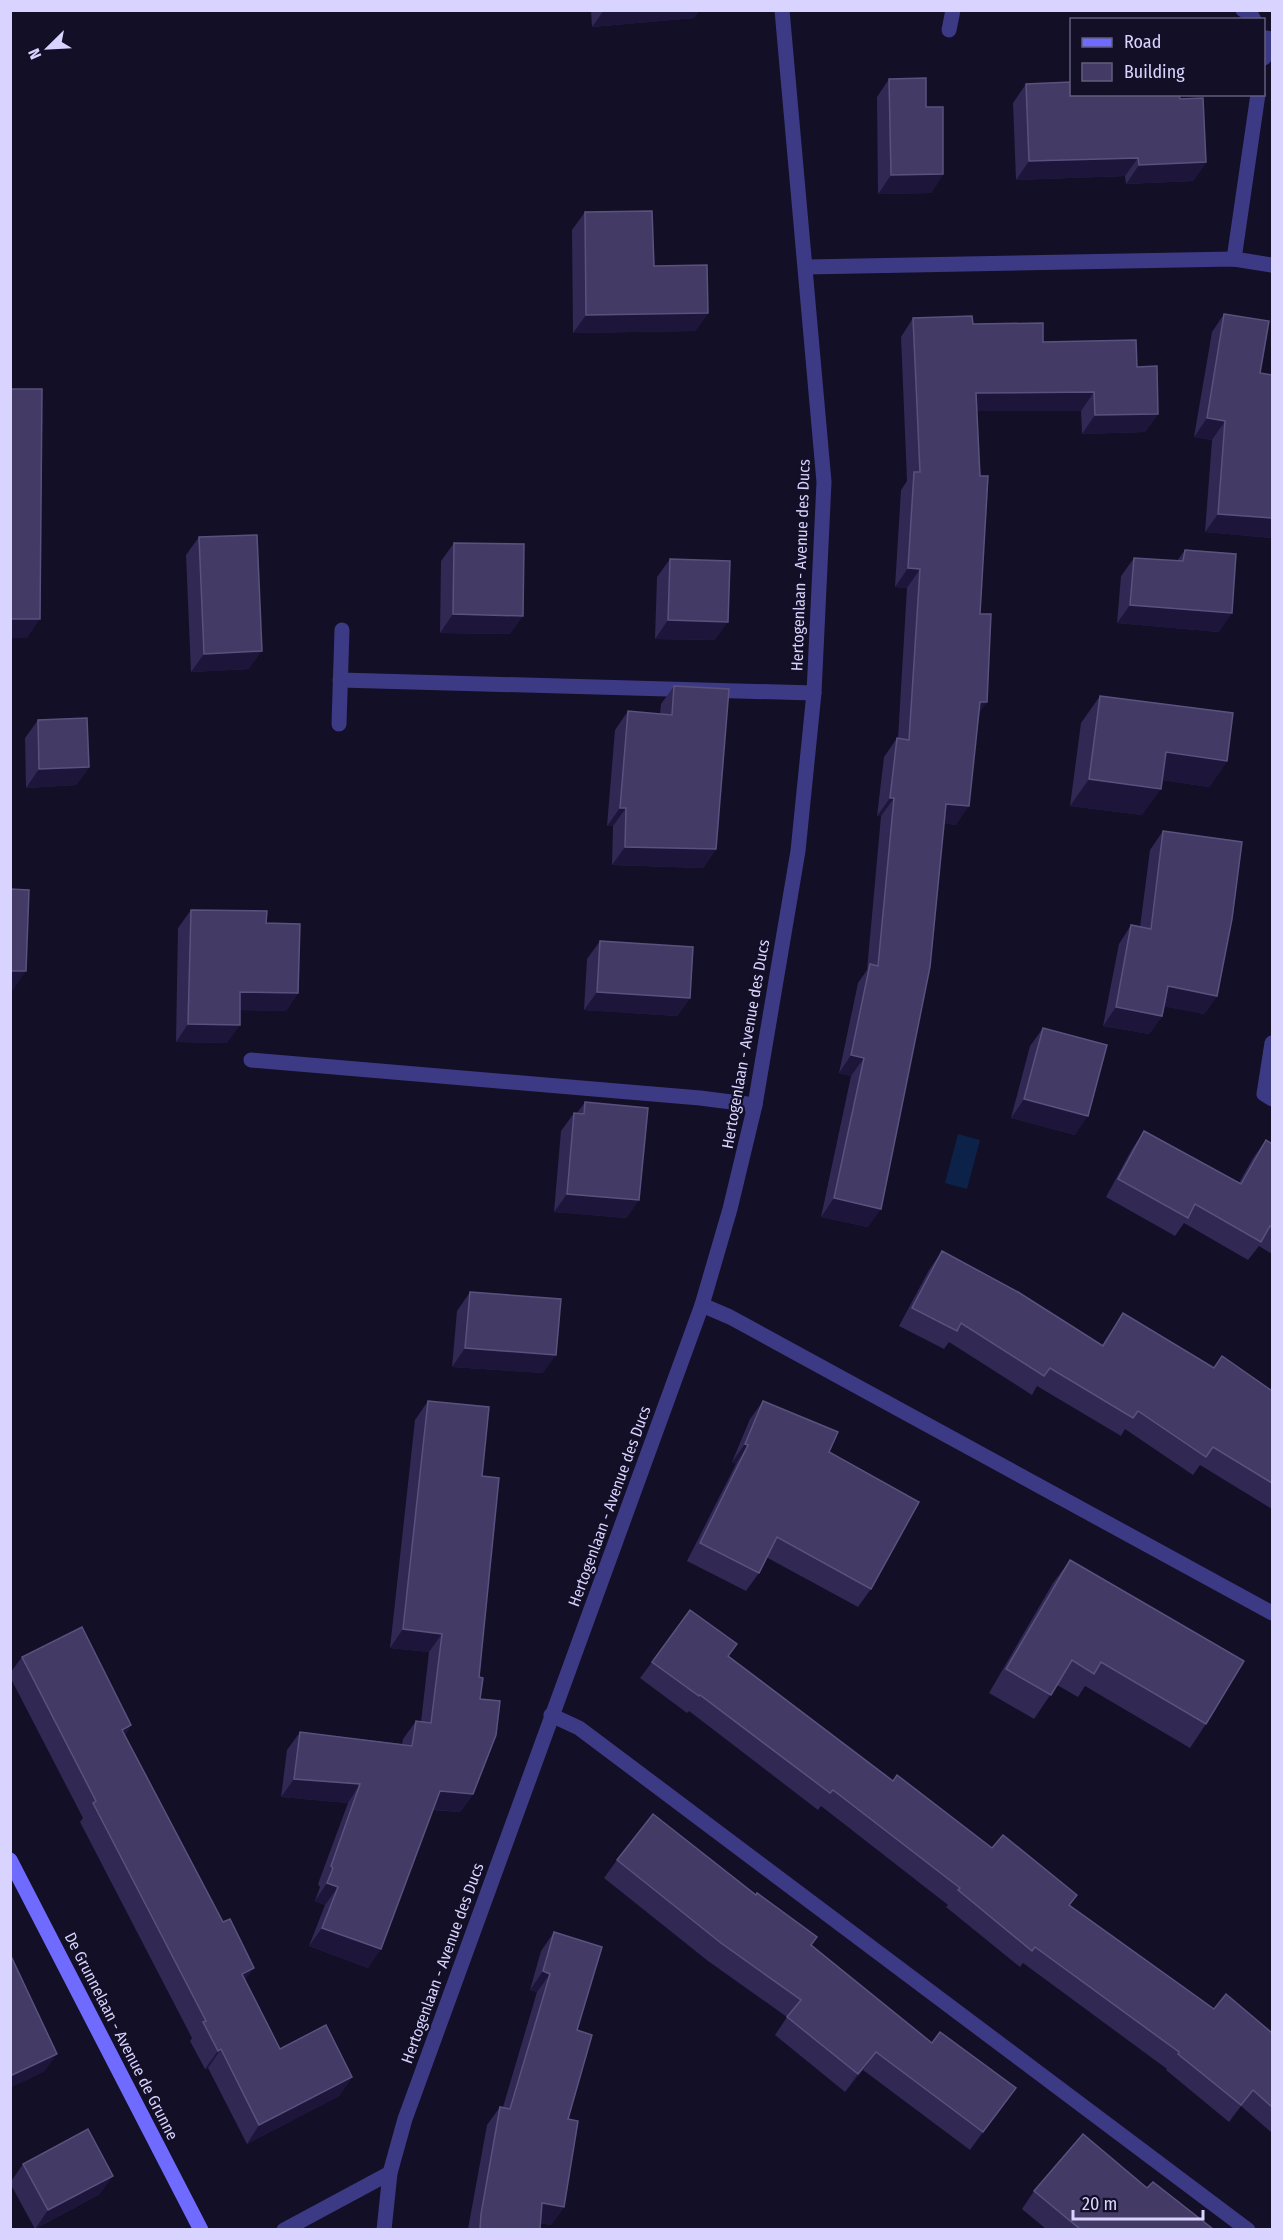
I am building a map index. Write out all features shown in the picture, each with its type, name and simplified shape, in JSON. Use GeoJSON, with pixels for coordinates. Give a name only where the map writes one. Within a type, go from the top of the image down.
{"type":"FeatureCollection","features":[{"type":"Feature","properties":{"kind":"street","name":"Hertogenlaan - Avenue des Ducs"},"geometry":{"type":"LineString","coordinates":[[384,2229],[390,2173],[405,2119],[702,1305],[730,1209],[755,1106],[798,851],[814,693],[824,482],[782,10]]}},
{"type":"Feature","properties":{"kind":"street"},"geometry":{"type":"LineString","coordinates":[[949,30],[953,10]]}},
{"type":"Feature","properties":{"kind":"street"},"geometry":{"type":"LineString","coordinates":[[1234,259],[1258,96]]}},
{"type":"Feature","properties":{"kind":"street"},"geometry":{"type":"LineString","coordinates":[[806,267],[1234,259],[1272,266]]}},
{"type":"Feature","properties":{"kind":"street"},"geometry":{"type":"LineString","coordinates":[[339,724],[342,630]]}},
{"type":"Feature","properties":{"kind":"street"},"geometry":{"type":"LineString","coordinates":[[340,680],[814,693]]}},
{"type":"Feature","properties":{"kind":"street"},"geometry":{"type":"LineString","coordinates":[[1272,1043],[1264,1094],[1272,1099]]}},
{"type":"Feature","properties":{"kind":"street"},"geometry":{"type":"LineString","coordinates":[[251,1060],[700,1098],[755,1106]]}},
{"type":"Feature","properties":{"kind":"street"},"geometry":{"type":"LineString","coordinates":[[702,1305],[730,1317],[1272,1613]]}},
{"type":"Feature","properties":{"kind":"street"},"geometry":{"type":"LineString","coordinates":[[551,1715],[579,1728],[1248,2229]]}},
{"type":"Feature","properties":{"kind":"street","name":"De Grunnelaan - Avenue de Grunne"},"geometry":{"type":"LineString","coordinates":[[10,1860],[201,2229]]}},
{"type":"Feature","properties":{"kind":"street"},"geometry":{"type":"LineString","coordinates":[[284,2229],[390,2173]]}},
{"type":"Feature","properties":{"kind":"water"},"geometry":{"type":"Polygon","coordinates":[[[958,1134],[980,1140],[967,1189],[945,1183],[958,1134]]]}},
{"type":"Feature","properties":{"kind":"building"},"geometry":{"type":"Polygon","coordinates":[[[926,78],[926,107],[943,107],[943,174],[891,175],[889,79],[926,78]]]}},
{"type":"Feature","properties":{"kind":"building"},"geometry":{"type":"Polygon","coordinates":[[[1070,82],[1070,96],[1203,98],[1206,162],[1139,165],[1138,158],[1029,161],[1026,84],[1070,82]]]}},
{"type":"Feature","properties":{"kind":"building"},"geometry":{"type":"Polygon","coordinates":[[[652,211],[654,266],[707,265],[708,313],[586,315],[585,212],[652,211]]]}},
{"type":"Feature","properties":{"kind":"building"},"geometry":{"type":"Polygon","coordinates":[[[1224,314],[1269,321],[1260,373],[1272,375],[1272,518],[1218,514],[1225,421],[1207,418],[1224,314]]]}},
{"type":"Feature","properties":{"kind":"building"},"geometry":{"type":"Polygon","coordinates":[[[972,316],[973,324],[1043,323],[1043,342],[1136,340],[1137,367],[1157,366],[1158,414],[1095,415],[1094,392],[976,393],[980,476],[988,476],[980,614],[991,614],[987,702],[980,702],[969,806],[946,804],[930,967],[881,1209],[834,1198],[864,1058],[851,1055],[870,964],[878,966],[894,798],[890,798],[897,738],[909,740],[920,569],[908,568],[914,472],[920,472],[913,318],[972,316]]]}},
{"type":"Feature","properties":{"kind":"building"},"geometry":{"type":"Polygon","coordinates":[[[10,389],[42,389],[40,619],[10,619],[10,389]]]}},
{"type":"Feature","properties":{"kind":"building"},"geometry":{"type":"Polygon","coordinates":[[[257,535],[262,651],[204,654],[199,537],[257,535]]]}},
{"type":"Feature","properties":{"kind":"building"},"geometry":{"type":"Polygon","coordinates":[[[454,543],[524,544],[523,616],[453,614],[454,543]]]}},
{"type":"Feature","properties":{"kind":"building"},"geometry":{"type":"Polygon","coordinates":[[[1185,550],[1236,554],[1232,613],[1130,605],[1134,558],[1183,561],[1185,550]]]}},
{"type":"Feature","properties":{"kind":"building"},"geometry":{"type":"Polygon","coordinates":[[[670,559],[730,561],[728,622],[668,620],[670,559]]]}},
{"type":"Feature","properties":{"kind":"building"},"geometry":{"type":"Polygon","coordinates":[[[674,686],[729,689],[716,849],[625,847],[626,808],[620,808],[628,711],[672,715],[674,686]]]}},
{"type":"Feature","properties":{"kind":"building"},"geometry":{"type":"Polygon","coordinates":[[[1100,696],[1233,713],[1227,761],[1166,752],[1161,789],[1089,779],[1100,696]]]}},
{"type":"Feature","properties":{"kind":"building"},"geometry":{"type":"Polygon","coordinates":[[[87,718],[89,767],[39,769],[38,720],[87,718]]]}},
{"type":"Feature","properties":{"kind":"building"},"geometry":{"type":"Polygon","coordinates":[[[1163,831],[1242,842],[1232,919],[1217,996],[1168,986],[1162,1016],[1116,1007],[1131,925],[1151,929],[1163,831]]]}},
{"type":"Feature","properties":{"kind":"building"},"geometry":{"type":"Polygon","coordinates":[[[10,889],[29,890],[26,971],[10,971],[10,889]]]}},
{"type":"Feature","properties":{"kind":"building"},"geometry":{"type":"Polygon","coordinates":[[[191,910],[267,911],[266,923],[300,924],[298,993],[240,992],[240,1025],[188,1024],[191,910]]]}},
{"type":"Feature","properties":{"kind":"building"},"geometry":{"type":"Polygon","coordinates":[[[600,941],[693,947],[690,998],[597,992],[600,941]]]}},
{"type":"Feature","properties":{"kind":"building"},"geometry":{"type":"Polygon","coordinates":[[[1043,1028],[1107,1045],[1088,1116],[1024,1099],[1043,1028]]]}},
{"type":"Feature","properties":{"kind":"building"},"geometry":{"type":"Polygon","coordinates":[[[585,1102],[648,1108],[639,1200],[567,1194],[574,1113],[584,1114],[585,1102]]]}},
{"type":"Feature","properties":{"kind":"building"},"geometry":{"type":"Polygon","coordinates":[[[1144,1131],[1241,1184],[1266,1140],[1272,1144],[1272,1228],[1270,1226],[1261,1242],[1195,1204],[1188,1218],[1118,1179],[1144,1131]]]}},
{"type":"Feature","properties":{"kind":"building"},"geometry":{"type":"Polygon","coordinates":[[[942,1251],[1018,1292],[1103,1346],[1123,1313],[1214,1368],[1222,1356],[1272,1391],[1272,1483],[1213,1447],[1206,1457],[1138,1411],[1133,1418],[1050,1368],[1044,1376],[961,1323],[957,1331],[912,1308],[942,1251]]]}},
{"type":"Feature","properties":{"kind":"building"},"geometry":{"type":"Polygon","coordinates":[[[470,1292],[561,1299],[556,1355],[465,1348],[470,1292]]]}},
{"type":"Feature","properties":{"kind":"building"},"geometry":{"type":"Polygon","coordinates":[[[428,1401],[489,1407],[482,1476],[499,1478],[479,1677],[483,1678],[480,1699],[500,1701],[496,1735],[473,1794],[440,1791],[381,1949],[322,1928],[338,1887],[327,1883],[333,1868],[331,1866],[360,1784],[294,1779],[300,1732],[412,1746],[416,1721],[431,1723],[442,1634],[403,1629],[428,1401]]]}},
{"type":"Feature","properties":{"kind":"building"},"geometry":{"type":"Polygon","coordinates":[[[763,1401],[838,1432],[829,1452],[919,1502],[871,1589],[777,1537],[759,1573],[700,1543],[748,1445],[745,1444],[763,1401]]]}},
{"type":"Feature","properties":{"kind":"building"},"geometry":{"type":"Polygon","coordinates":[[[1070,1560],[1244,1661],[1206,1724],[1101,1662],[1094,1674],[1072,1660],[1051,1695],[1006,1669],[1070,1560]]]}},
{"type":"Feature","properties":{"kind":"building"},"geometry":{"type":"Polygon","coordinates":[[[690,1610],[737,1644],[728,1656],[893,1781],[897,1775],[992,1848],[1003,1835],[1077,1895],[1069,1905],[1214,2009],[1226,1994],[1272,2033],[1272,2107],[1253,2090],[1241,2105],[1178,2054],[1179,2052],[1035,1947],[1032,1951],[958,1890],[960,1888],[833,1790],[830,1793],[700,1695],[652,1662],[690,1610]]]}},
{"type":"Feature","properties":{"kind":"building"},"geometry":{"type":"Polygon","coordinates":[[[82,1627],[131,1725],[122,1730],[223,1922],[230,1919],[254,1968],[242,1974],[280,2049],[326,2025],[352,2077],[259,2125],[221,2049],[218,2051],[203,2022],[206,2021],[93,1803],[96,1801],[22,1657],[82,1627]]]}},
{"type":"Feature","properties":{"kind":"building"},"geometry":{"type":"Polygon","coordinates":[[[653,1814],[756,1895],[757,1893],[817,1937],[811,1945],[932,2043],[940,2032],[1016,2088],[983,2132],[876,2052],[858,2074],[787,2017],[801,2000],[721,1943],[617,1860],[653,1814]]]}},
{"type":"Feature","properties":{"kind":"building"},"geometry":{"type":"Polygon","coordinates":[[[554,1932],[602,1947],[577,2030],[592,2035],[568,2119],[578,2121],[564,2207],[542,2203],[540,2229],[480,2229],[500,2107],[510,2109],[550,1974],[543,1971],[554,1932]]]}},
{"type":"Feature","properties":{"kind":"building"},"geometry":{"type":"Polygon","coordinates":[[[10,1954],[57,2054],[10,2076],[10,1954]]]}},
{"type":"Feature","properties":{"kind":"building"},"geometry":{"type":"Polygon","coordinates":[[[88,2129],[113,2176],[48,2210],[23,2164],[88,2129]]]}},
{"type":"Feature","properties":{"kind":"building"},"geometry":{"type":"Polygon","coordinates":[[[1083,2134],[1147,2188],[1153,2182],[1213,2229],[1080,2229],[1034,2191],[1083,2134]]]}}]}
